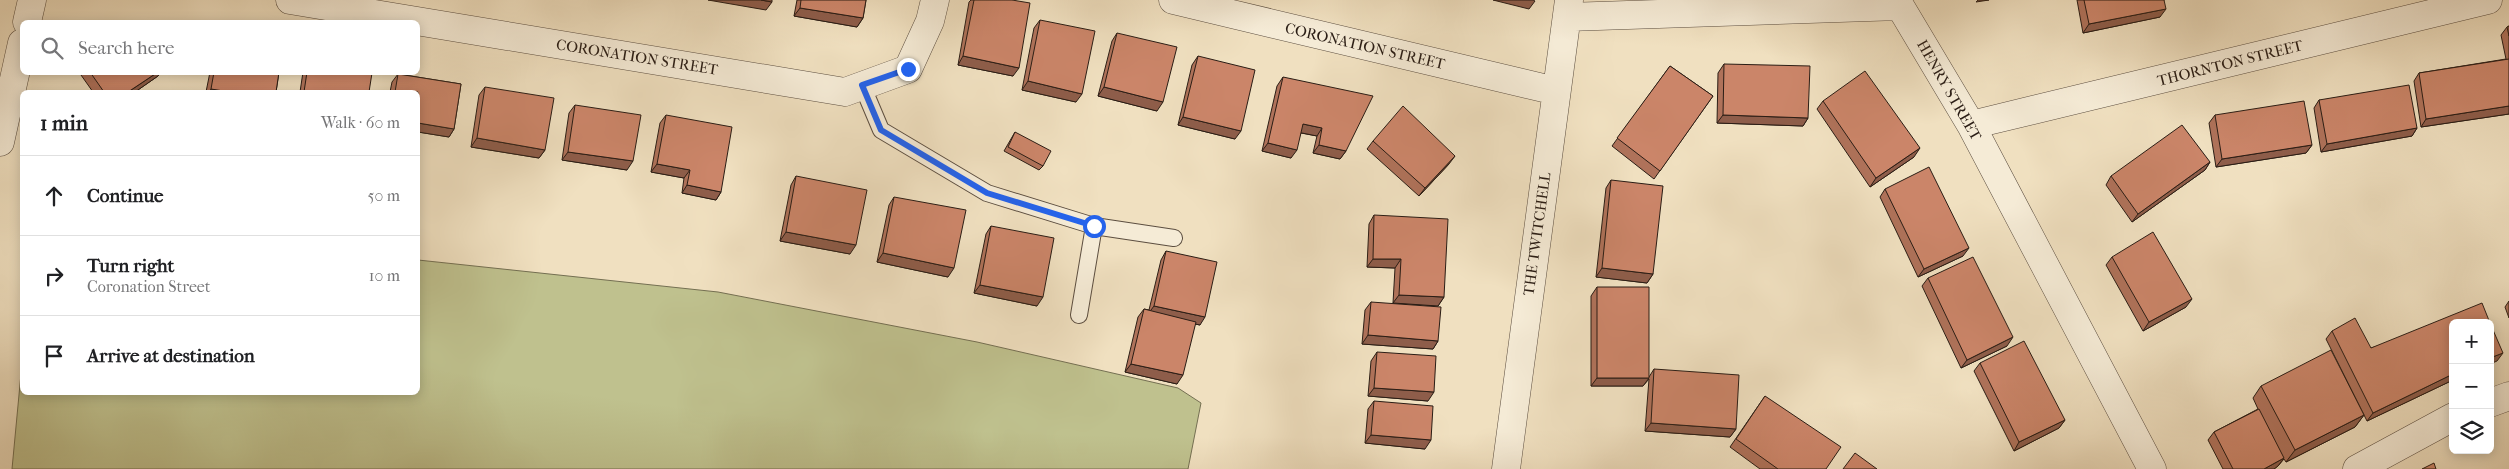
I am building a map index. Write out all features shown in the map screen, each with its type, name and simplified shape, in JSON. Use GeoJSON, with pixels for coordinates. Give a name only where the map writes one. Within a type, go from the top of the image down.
{"type":"FeatureCollection","features":[{"type":"Feature","properties":{"kind":"street"},"geometry":{"type":"LineString","coordinates":[[27,20],[32,0]]}},
{"type":"Feature","properties":{"kind":"street","name":"CORONATION STREET"},"geometry":{"type":"LineString","coordinates":[[290,0],[411,20]]}},
{"type":"Feature","properties":{"kind":"street","name":"CORONATION STREET"},"geometry":{"type":"LineString","coordinates":[[420,22],[845,92],[908,69],[930,21],[934,0]]}},
{"type":"Feature","properties":{"kind":"street","name":"CORONATION STREET"},"geometry":{"type":"LineString","coordinates":[[1173,0],[1556,91]]}},
{"type":"Feature","properties":{"kind":"street","name":"THORNTON STREET"},"geometry":{"type":"LineString","coordinates":[[1971,125],[2488,0]]}},
{"type":"Feature","properties":{"kind":"street","name":"HENRY STREET"},"geometry":{"type":"LineString","coordinates":[[1568,8],[1900,6],[1971,125],[2152,469]]}},
{"type":"Feature","properties":{"kind":"street","name":"THE TWITCHELL"},"geometry":{"type":"LineString","coordinates":[[1506,469],[1568,8]]}},
{"type":"Feature","properties":{"kind":"street"},"geometry":{"type":"LineString","coordinates":[[0,142],[20,52]]}},
{"type":"Feature","properties":{"kind":"street"},"geometry":{"type":"LineString","coordinates":[[2494,402],[2509,396]]}},
{"type":"Feature","properties":{"kind":"street"},"geometry":{"type":"LineString","coordinates":[[2357,469],[2449,420]]}},
{"type":"Feature","properties":{"kind":"lane"},"geometry":{"type":"LineString","coordinates":[[862,85],[881,130],[987,193],[1094,226],[1174,238]]}},
{"type":"Feature","properties":{"kind":"lane"},"geometry":{"type":"LineString","coordinates":[[1079,315],[1094,226]]}},
{"type":"Feature","properties":{"kind":"green space"},"geometry":{"type":"Polygon","coordinates":[[[420,260],[718,292],[977,342],[1178,388],[1201,403],[1188,469],[12,469],[20,384],[20,395],[420,395],[420,260]]]}},
{"type":"Feature","properties":{"kind":"building"},"geometry":{"type":"Polygon","coordinates":[[[801,0],[866,0],[863,18],[800,8],[801,0]]]}},
{"type":"Feature","properties":{"kind":"building"},"geometry":{"type":"Polygon","coordinates":[[[974,0],[1012,0],[1030,3],[1019,68],[963,56],[974,0]]]}},
{"type":"Feature","properties":{"kind":"building"},"geometry":{"type":"Polygon","coordinates":[[[2084,0],[2164,0],[2166,9],[2089,24],[2084,0]]]}},
{"type":"Feature","properties":{"kind":"building"},"geometry":{"type":"Polygon","coordinates":[[[1040,20],[1095,31],[1082,94],[1028,81],[1040,20]]]}},
{"type":"Feature","properties":{"kind":"building"},"geometry":{"type":"Polygon","coordinates":[[[1117,33],[1177,47],[1163,102],[1104,87],[1117,33]]]}},
{"type":"Feature","properties":{"kind":"building"},"geometry":{"type":"Polygon","coordinates":[[[1198,56],[1255,70],[1241,131],[1183,117],[1198,56]]]}},
{"type":"Feature","properties":{"kind":"building"},"geometry":{"type":"Polygon","coordinates":[[[2509,59],[2509,106],[2426,119],[2419,73],[2509,59]]]}},
{"type":"Feature","properties":{"kind":"building"},"geometry":{"type":"Polygon","coordinates":[[[1724,64],[1810,66],[1808,118],[1723,115],[1724,64]]]}},
{"type":"Feature","properties":{"kind":"building"},"geometry":{"type":"Polygon","coordinates":[[[1670,66],[1713,96],[1660,171],[1617,138],[1670,66]]]}},
{"type":"Feature","properties":{"kind":"building"},"geometry":{"type":"Polygon","coordinates":[[[1865,71],[1920,148],[1876,178],[1823,101],[1865,71]]]}},
{"type":"Feature","properties":{"kind":"building"},"geometry":{"type":"Polygon","coordinates":[[[92,75],[154,75],[131,90],[103,90],[92,75]]]}},
{"type":"Feature","properties":{"kind":"building"},"geometry":{"type":"Polygon","coordinates":[[[213,75],[279,75],[276,90],[211,89],[213,75]]]}},
{"type":"Feature","properties":{"kind":"building"},"geometry":{"type":"Polygon","coordinates":[[[307,75],[372,75],[369,90],[304,90],[307,75]]]}},
{"type":"Feature","properties":{"kind":"building"},"geometry":{"type":"Polygon","coordinates":[[[398,75],[461,84],[454,129],[420,123],[420,90],[395,90],[398,75]]]}},
{"type":"Feature","properties":{"kind":"building"},"geometry":{"type":"Polygon","coordinates":[[[1283,77],[1373,96],[1346,151],[1319,145],[1322,128],[1303,124],[1297,150],[1268,143],[1283,77]]]}},
{"type":"Feature","properties":{"kind":"building"},"geometry":{"type":"Polygon","coordinates":[[[2409,85],[2417,128],[2327,144],[2319,100],[2409,85]]]}},
{"type":"Feature","properties":{"kind":"building"},"geometry":{"type":"Polygon","coordinates":[[[485,87],[554,98],[545,150],[477,138],[485,87]]]}},
{"type":"Feature","properties":{"kind":"building"},"geometry":{"type":"Polygon","coordinates":[[[2304,101],[2312,145],[2222,159],[2215,115],[2304,101]]]}},
{"type":"Feature","properties":{"kind":"building"},"geometry":{"type":"Polygon","coordinates":[[[575,105],[641,115],[633,161],[568,152],[575,105]]]}},
{"type":"Feature","properties":{"kind":"building"},"geometry":{"type":"Polygon","coordinates":[[[1403,106],[1455,156],[1425,188],[1373,141],[1403,106]]]}},
{"type":"Feature","properties":{"kind":"building"},"geometry":{"type":"Polygon","coordinates":[[[666,115],[732,127],[721,192],[687,185],[690,170],[657,164],[666,115]]]}},
{"type":"Feature","properties":{"kind":"building"},"geometry":{"type":"Polygon","coordinates":[[[2182,125],[2210,162],[2138,214],[2111,176],[2182,125]]]}},
{"type":"Feature","properties":{"kind":"building"},"geometry":{"type":"Polygon","coordinates":[[[1015,132],[1051,151],[1043,166],[1008,147],[1015,132]]]}},
{"type":"Feature","properties":{"kind":"building"},"geometry":{"type":"Polygon","coordinates":[[[1929,167],[1969,248],[1924,269],[1885,189],[1929,167]]]}},
{"type":"Feature","properties":{"kind":"building"},"geometry":{"type":"Polygon","coordinates":[[[796,176],[867,190],[856,245],[786,232],[796,176]]]}},
{"type":"Feature","properties":{"kind":"building"},"geometry":{"type":"Polygon","coordinates":[[[1611,180],[1663,186],[1653,274],[1602,268],[1611,180]]]}},
{"type":"Feature","properties":{"kind":"building"},"geometry":{"type":"Polygon","coordinates":[[[894,197],[966,210],[954,268],[883,253],[894,197]]]}},
{"type":"Feature","properties":{"kind":"building"},"geometry":{"type":"Polygon","coordinates":[[[1374,215],[1448,219],[1444,297],[1399,295],[1401,259],[1373,259],[1374,215]]]}},
{"type":"Feature","properties":{"kind":"building"},"geometry":{"type":"Polygon","coordinates":[[[991,226],[1054,238],[1043,297],[980,285],[991,226]]]}},
{"type":"Feature","properties":{"kind":"building"},"geometry":{"type":"Polygon","coordinates":[[[2153,232],[2192,299],[2149,322],[2112,257],[2153,232]]]}},
{"type":"Feature","properties":{"kind":"building"},"geometry":{"type":"Polygon","coordinates":[[[1166,251],[1217,262],[1205,317],[1154,306],[1166,251]]]}},
{"type":"Feature","properties":{"kind":"building"},"geometry":{"type":"Polygon","coordinates":[[[1973,257],[2013,337],[1967,360],[1928,278],[1973,257]]]}},
{"type":"Feature","properties":{"kind":"building"},"geometry":{"type":"Polygon","coordinates":[[[1597,287],[1649,287],[1649,378],[1597,378],[1597,287]]]}},
{"type":"Feature","properties":{"kind":"building"},"geometry":{"type":"Polygon","coordinates":[[[1371,302],[1441,307],[1438,341],[1368,335],[1371,302]]]}},
{"type":"Feature","properties":{"kind":"building"},"geometry":{"type":"Polygon","coordinates":[[[2482,303],[2488,319],[2449,319],[2449,376],[2373,413],[2332,331],[2355,318],[2371,348],[2482,303]]]}},
{"type":"Feature","properties":{"kind":"building"},"geometry":{"type":"Polygon","coordinates":[[[1144,309],[1196,322],[1183,375],[1131,364],[1144,309]]]}},
{"type":"Feature","properties":{"kind":"building"},"geometry":{"type":"Polygon","coordinates":[[[2494,332],[2503,353],[2494,356],[2494,332]]]}},
{"type":"Feature","properties":{"kind":"building"},"geometry":{"type":"Polygon","coordinates":[[[2024,341],[2065,420],[2019,442],[1980,363],[2024,341]]]}},
{"type":"Feature","properties":{"kind":"building"},"geometry":{"type":"Polygon","coordinates":[[[2331,350],[2364,415],[2295,450],[2261,386],[2331,350]]]}},
{"type":"Feature","properties":{"kind":"building"},"geometry":{"type":"Polygon","coordinates":[[[1377,352],[1436,356],[1434,392],[1374,388],[1377,352]]]}},
{"type":"Feature","properties":{"kind":"building"},"geometry":{"type":"Polygon","coordinates":[[[1654,369],[1739,375],[1736,429],[1651,423],[1654,369]]]}},
{"type":"Feature","properties":{"kind":"building"},"geometry":{"type":"Polygon","coordinates":[[[1765,396],[1841,447],[1826,469],[1778,469],[1736,439],[1765,396]]]}},
{"type":"Feature","properties":{"kind":"building"},"geometry":{"type":"Polygon","coordinates":[[[1374,401],[1433,406],[1431,440],[1371,435],[1374,401]]]}},
{"type":"Feature","properties":{"kind":"building"},"geometry":{"type":"Polygon","coordinates":[[[2259,409],[2284,458],[2264,469],[2233,469],[2214,432],[2259,409]]]}},
{"type":"Feature","properties":{"kind":"building"},"geometry":{"type":"Polygon","coordinates":[[[1855,453],[1877,469],[1843,469],[1855,453]]]}},
{"type":"Feature","properties":{"kind":"building"},"geometry":{"type":"Polygon","coordinates":[[[2434,463],[2436,469],[2422,469],[2434,463]]]}},
{"type":"Feature","properties":{"kind":"route"},"geometry":{"type":"LineString","coordinates":[[908,69],[862,85],[881,130],[987,193],[1094,226]]}}]}
